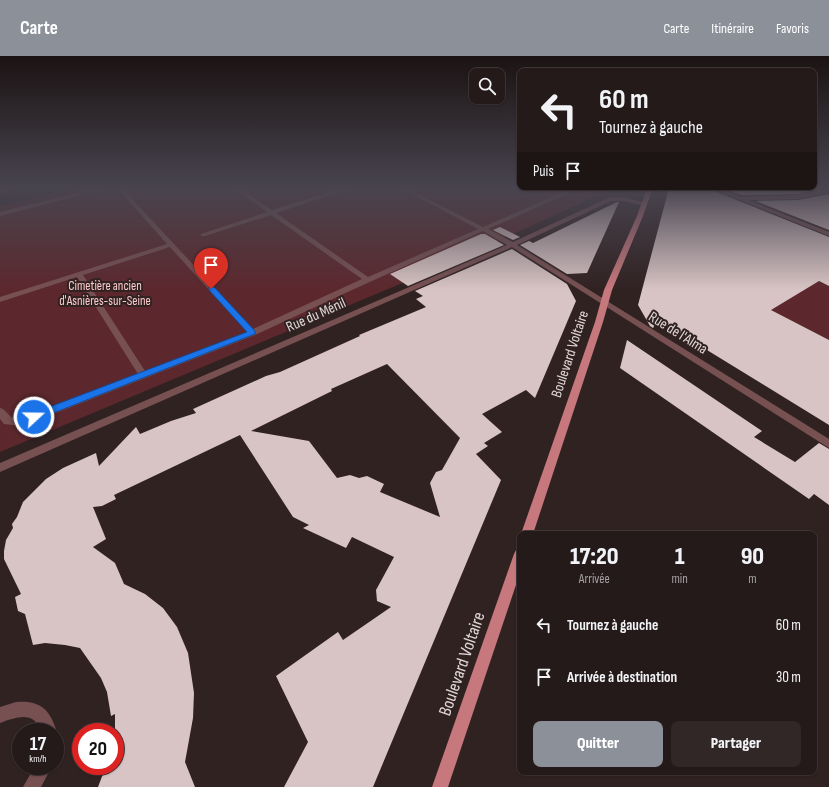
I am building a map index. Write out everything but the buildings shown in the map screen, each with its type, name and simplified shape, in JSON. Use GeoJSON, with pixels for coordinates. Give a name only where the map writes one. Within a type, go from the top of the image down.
{"type":"FeatureCollection","features":[{"type":"Feature","properties":{"kind":"main road","name":"Boulevard Voltaire"},"geometry":{"type":"LineString","coordinates":[[528,531],[608,290],[637,222]]}},
{"type":"Feature","properties":{"kind":"main road","name":"Boulevard Voltaire"},"geometry":{"type":"LineString","coordinates":[[440,787],[517,563]]}},
{"type":"Feature","properties":{"kind":"street"},"geometry":{"type":"LineString","coordinates":[[150,222],[252,333]]}},
{"type":"Feature","properties":{"kind":"street"},"geometry":{"type":"LineString","coordinates":[[203,235],[243,222]]}},
{"type":"Feature","properties":{"kind":"street"},"geometry":{"type":"LineString","coordinates":[[285,222],[368,280]]}},
{"type":"Feature","properties":{"kind":"street","name":"Rue de l'Alma"},"geometry":{"type":"LineString","coordinates":[[474,222],[512,244],[829,444]]}},
{"type":"Feature","properties":{"kind":"street"},"geometry":{"type":"LineString","coordinates":[[0,412],[8,421],[21,422],[252,333],[499,222]]}},
{"type":"Feature","properties":{"kind":"street","name":"Rue du Ménil"},"geometry":{"type":"LineString","coordinates":[[0,468],[560,222]]}},
{"type":"Feature","properties":{"kind":"street"},"geometry":{"type":"LineString","coordinates":[[800,222],[829,234]]}},
{"type":"Feature","properties":{"kind":"street"},"geometry":{"type":"LineString","coordinates":[[0,300],[170,245]]}},
{"type":"Feature","properties":{"kind":"street"},"geometry":{"type":"LineString","coordinates":[[79,274],[143,375]]}},
{"type":"Feature","properties":{"kind":"street"},"geometry":{"type":"LineString","coordinates":[[0,715],[24,709],[37,711],[47,723]]}},
{"type":"Feature","properties":{"kind":"street"},"geometry":{"type":"LineString","coordinates":[[31,787],[40,775]]}},
{"type":"Feature","properties":{"kind":"green space","name":"Cimetière ancien d'Asnières-sur-Seine"},"geometry":{"type":"Polygon","coordinates":[[[0,222],[539,222],[438,268],[0,452],[0,222]]]}},
{"type":"Feature","properties":{"kind":"green space"},"geometry":{"type":"Polygon","coordinates":[[[700,228],[829,286],[829,340],[769,309],[802,291],[700,228]]]}},
{"type":"Feature","properties":{"kind":"route"},"geometry":{"type":"LineString","coordinates":[[34,417],[252,333],[211,289]]}}]}
